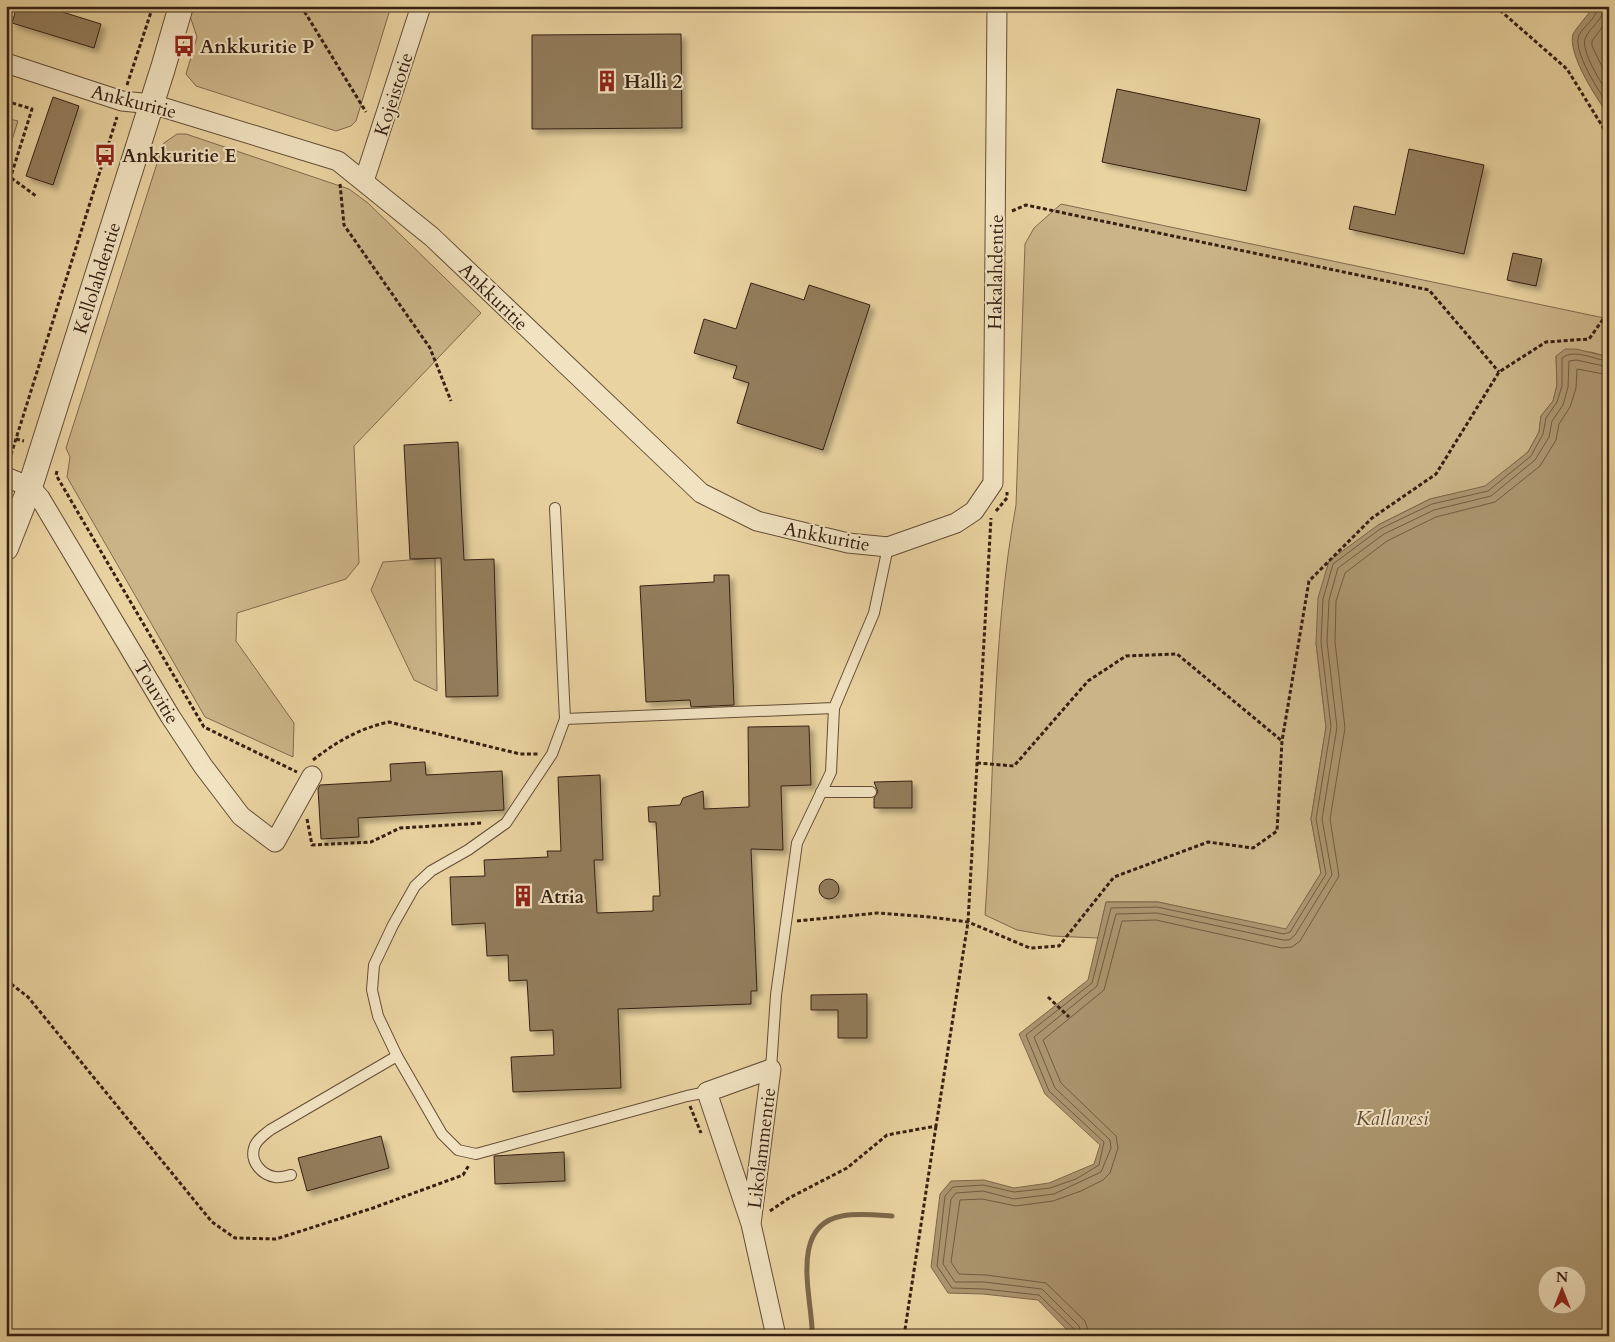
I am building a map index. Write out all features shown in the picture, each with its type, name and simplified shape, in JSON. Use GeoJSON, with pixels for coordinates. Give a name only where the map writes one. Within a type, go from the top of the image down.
{"type":"FeatureCollection","features":[{"type":"Feature","properties":{"kind":"street","name":"Kellolahdentie"},"geometry":{"type":"LineString","coordinates":[[6,548],[30,486],[41,446],[152,104],[181,6]]}},
{"type":"Feature","properties":{"kind":"street","name":"Kojeistotie"},"geometry":{"type":"LineString","coordinates":[[364,181],[421,6]]}},
{"type":"Feature","properties":{"kind":"street","name":"Hakalahdentie"},"geometry":{"type":"LineString","coordinates":[[993,483],[997,6]]}},
{"type":"Feature","properties":{"kind":"street","name":"Ankkuritie"},"geometry":{"type":"LineString","coordinates":[[6,63],[122,101],[152,104],[338,161],[432,237],[701,493],[757,521],[848,543],[888,547],[956,523],[974,511],[993,483]]}},
{"type":"Feature","properties":{"kind":"street"},"geometry":{"type":"LineString","coordinates":[[6,476],[30,486]]}},
{"type":"Feature","properties":{"kind":"street","name":"Touvitie"},"geometry":{"type":"LineString","coordinates":[[30,486],[40,498],[170,716],[203,766],[241,816],[275,842],[302,794],[305,774]]}},
{"type":"Feature","properties":{"kind":"street","name":"Likolammentie"},"geometry":{"type":"LineString","coordinates":[[752,1224],[771,1069],[706,1092],[752,1224],[776,1336]]}},
{"type":"Feature","properties":{"kind":"lane"},"geometry":{"type":"LineString","coordinates":[[555,508],[564,719],[552,754],[506,823],[468,850],[431,871],[415,886],[393,925],[374,965],[372,990],[378,1016],[397,1056],[442,1134],[458,1150],[476,1154],[706,1092]]}},
{"type":"Feature","properties":{"kind":"lane"},"geometry":{"type":"LineString","coordinates":[[771,1069],[776,994],[797,843],[831,772],[834,708],[874,613],[888,547]]}},
{"type":"Feature","properties":{"kind":"lane"},"geometry":{"type":"LineString","coordinates":[[564,719],[834,708]]}},
{"type":"Feature","properties":{"kind":"lane"},"geometry":{"type":"LineString","coordinates":[[821,792],[871,792]]}},
{"type":"Feature","properties":{"kind":"lane"},"geometry":{"type":"LineString","coordinates":[[291,1175],[276,1178],[260,1171],[254,1161],[254,1147],[261,1138],[270,1130],[397,1056]]}},
{"type":"Feature","properties":{"kind":"path"},"geometry":{"type":"LineString","coordinates":[[6,469],[153,6]]}},
{"type":"Feature","properties":{"kind":"path"},"geometry":{"type":"LineString","coordinates":[[301,6],[366,112]]}},
{"type":"Feature","properties":{"kind":"path"},"geometry":{"type":"LineString","coordinates":[[1495,6],[1567,69],[1609,137]]}},
{"type":"Feature","properties":{"kind":"path"},"geometry":{"type":"LineString","coordinates":[[6,101],[32,109],[11,176]]}},
{"type":"Feature","properties":{"kind":"path"},"geometry":{"type":"LineString","coordinates":[[338,161],[344,225],[430,348],[451,401]]}},
{"type":"Feature","properties":{"kind":"path"},"geometry":{"type":"LineString","coordinates":[[6,174],[36,196]]}},
{"type":"Feature","properties":{"kind":"path"},"geometry":{"type":"LineString","coordinates":[[996,210],[1009,212],[1026,205],[1429,290],[1499,372]]}},
{"type":"Feature","properties":{"kind":"path"},"geometry":{"type":"LineString","coordinates":[[786,922],[877,913],[968,922],[1030,948],[1060,946],[1114,877],[1208,842],[1253,848],[1277,831],[1282,741],[1309,581],[1372,518],[1436,474],[1499,372],[1546,342],[1589,339],[1609,310]]}},
{"type":"Feature","properties":{"kind":"path"},"geometry":{"type":"LineString","coordinates":[[16,439],[41,446]]}},
{"type":"Feature","properties":{"kind":"path"},"geometry":{"type":"LineString","coordinates":[[6,453],[11,454]]}},
{"type":"Feature","properties":{"kind":"path"},"geometry":{"type":"LineString","coordinates":[[58,468],[56,475],[204,727],[305,774]]}},
{"type":"Feature","properties":{"kind":"path"},"geometry":{"type":"LineString","coordinates":[[904,1336],[968,922],[993,483]]}},
{"type":"Feature","properties":{"kind":"path"},"geometry":{"type":"LineString","coordinates":[[977,763],[1014,766],[1088,681],[1126,656],[1177,654],[1282,741]]}},
{"type":"Feature","properties":{"kind":"path"},"geometry":{"type":"LineString","coordinates":[[463,824],[400,828],[371,842],[312,844],[302,794],[305,774],[335,743],[372,726],[389,722],[520,754],[552,754]]}},
{"type":"Feature","properties":{"kind":"path"},"geometry":{"type":"LineString","coordinates":[[6,980],[28,997],[212,1222],[235,1238],[276,1239],[462,1175]]}},
{"type":"Feature","properties":{"kind":"path"},"geometry":{"type":"LineString","coordinates":[[1048,997],[1069,1018]]}},
{"type":"Feature","properties":{"kind":"path"},"geometry":{"type":"LineString","coordinates":[[752,1224],[789,1198],[847,1168],[888,1135],[936,1126]]}},
{"type":"Feature","properties":{"kind":"shaded area"},"geometry":{"type":"Polygon","coordinates":[[[191,6],[391,6],[356,121],[351,126],[336,131],[196,86],[186,74],[197,37],[189,13],[191,6]]]}},
{"type":"Feature","properties":{"kind":"shaded area"},"geometry":{"type":"Polygon","coordinates":[[[6,118],[18,121],[6,159],[6,118]]]}},
{"type":"Feature","properties":{"kind":"shaded area"},"geometry":{"type":"Polygon","coordinates":[[[177,134],[186,134],[349,189],[368,203],[481,313],[354,446],[359,563],[346,579],[237,613],[236,641],[294,723],[293,757],[205,717],[67,477],[70,457],[66,448],[161,151],[164,143],[177,134]]]}},
{"type":"Feature","properties":{"kind":"shaded area"},"geometry":{"type":"Polygon","coordinates":[[[1061,204],[1609,319],[1609,357],[1591,352],[1556,356],[1557,385],[1553,401],[1541,416],[1539,432],[1528,452],[1485,487],[1430,499],[1378,525],[1316,643],[1326,727],[1311,819],[1321,873],[1286,930],[1158,902],[1106,902],[1098,938],[1052,936],[1017,930],[985,915],[998,658],[1008,556],[1016,505],[1025,244],[1034,228],[1061,204]]]}},
{"type":"Feature","properties":{"kind":"shaded area"},"geometry":{"type":"Polygon","coordinates":[[[435,558],[437,691],[414,680],[371,590],[383,562],[435,558]]]}},
{"type":"Feature","properties":{"kind":"water"},"geometry":{"type":"Polygon","coordinates":[[[1594,6],[1609,6],[1609,115],[1584,76],[1574,53],[1572,42],[1573,34],[1594,6]]]}},
{"type":"Feature","properties":{"kind":"water","name":"Kallavesi"},"geometry":{"type":"Polygon","coordinates":[[[1565,349],[1576,349],[1609,357],[1609,1336],[1073,1336],[1038,1300],[983,1294],[948,1293],[931,1267],[940,1194],[951,1181],[984,1180],[1014,1188],[1049,1183],[1094,1164],[1100,1145],[1045,1094],[1019,1034],[1088,980],[1106,902],[1158,902],[1286,929],[1321,873],[1311,819],[1326,727],[1316,643],[1318,598],[1329,561],[1378,525],[1430,499],[1485,486],[1528,452],[1539,432],[1541,416],[1553,401],[1557,385],[1556,356],[1565,349]]]}},
{"type":"Feature","properties":{"kind":"water"},"geometry":{"type":"Polygon","coordinates":[[[604,1330],[630,1330],[649,1336],[600,1336],[604,1330]]]}},
{"type":"Feature","properties":{"kind":"building"},"geometry":{"type":"Polygon","coordinates":[[[17,6],[43,6],[101,24],[94,48],[12,23],[17,6]]]}},
{"type":"Feature","properties":{"kind":"building","name":"Halli 2"},"geometry":{"type":"Polygon","coordinates":[[[681,34],[682,128],[532,129],[532,35],[681,34]]]}},
{"type":"Feature","properties":{"kind":"building"},"geometry":{"type":"Polygon","coordinates":[[[1117,89],[1260,119],[1246,191],[1102,162],[1117,89]]]}},
{"type":"Feature","properties":{"kind":"building"},"geometry":{"type":"Polygon","coordinates":[[[53,97],[79,106],[53,185],[26,176],[53,97]]]}},
{"type":"Feature","properties":{"kind":"building"},"geometry":{"type":"Polygon","coordinates":[[[1409,149],[1484,165],[1464,254],[1349,229],[1354,206],[1395,215],[1409,149]]]}},
{"type":"Feature","properties":{"kind":"building"},"geometry":{"type":"Polygon","coordinates":[[[1513,253],[1542,259],[1536,286],[1507,280],[1513,253]]]}},
{"type":"Feature","properties":{"kind":"building"},"geometry":{"type":"Polygon","coordinates":[[[751,283],[804,300],[809,285],[870,305],[823,450],[737,423],[749,383],[733,378],[737,366],[694,353],[704,319],[736,329],[751,283]]]}},
{"type":"Feature","properties":{"kind":"building"},"geometry":{"type":"Polygon","coordinates":[[[458,442],[464,560],[494,559],[498,696],[446,697],[441,558],[410,559],[404,445],[458,442]]]}},
{"type":"Feature","properties":{"kind":"building"},"geometry":{"type":"Polygon","coordinates":[[[714,575],[729,575],[734,705],[691,707],[690,700],[646,702],[640,586],[714,582],[714,575]]]}},
{"type":"Feature","properties":{"kind":"building","name":"Atria"},"geometry":{"type":"Polygon","coordinates":[[[809,726],[811,785],[781,786],[783,850],[751,849],[757,991],[751,991],[751,1004],[618,1009],[621,1088],[513,1092],[511,1057],[554,1055],[553,1030],[530,1031],[527,980],[509,981],[508,955],[487,956],[485,923],[452,925],[450,877],[485,876],[484,860],[548,857],[547,851],[561,851],[558,777],[600,775],[603,860],[594,860],[597,913],[653,911],[653,896],[660,896],[656,822],[649,822],[648,807],[680,805],[683,798],[703,791],[704,809],[749,807],[748,727],[809,726]]]}},
{"type":"Feature","properties":{"kind":"building"},"geometry":{"type":"Polygon","coordinates":[[[425,762],[426,775],[502,771],[504,810],[358,818],[359,837],[321,839],[318,789],[320,785],[391,781],[390,764],[425,762]]]}},
{"type":"Feature","properties":{"kind":"building"},"geometry":{"type":"Polygon","coordinates":[[[912,781],[912,808],[874,808],[874,798],[878,792],[874,782],[912,781]]]}},
{"type":"Feature","properties":{"kind":"building"},"geometry":{"type":"Polygon","coordinates":[[[825,879],[833,879],[839,885],[839,893],[833,899],[825,899],[819,893],[819,885],[825,879]]]}},
{"type":"Feature","properties":{"kind":"building"},"geometry":{"type":"Polygon","coordinates":[[[867,994],[867,1038],[838,1038],[838,1010],[811,1010],[811,995],[867,994]]]}},
{"type":"Feature","properties":{"kind":"building"},"geometry":{"type":"Polygon","coordinates":[[[381,1136],[389,1168],[307,1191],[298,1158],[381,1136]]]}},
{"type":"Feature","properties":{"kind":"building"},"geometry":{"type":"Polygon","coordinates":[[[564,1152],[565,1181],[495,1184],[494,1156],[564,1152]]]}},
{"type":"Feature","properties":{"kind":"waterway"},"geometry":{"type":"LineString","coordinates":[[810,1336],[812,1328],[807,1262],[810,1246],[816,1232],[826,1222],[842,1216],[861,1214],[892,1216]]}},
{"type":"Feature","properties":{"kind":"place","name":"Ankkuritie P"},"geometry":{"type":"Point","coordinates":[184,46]}},
{"type":"Feature","properties":{"kind":"place","name":"Halli 2"},"geometry":{"type":"Point","coordinates":[607,81]}},
{"type":"Feature","properties":{"kind":"place","name":"Ankkuritie E"},"geometry":{"type":"Point","coordinates":[105,155]}},
{"type":"Feature","properties":{"kind":"place","name":"Atria"},"geometry":{"type":"Point","coordinates":[523,896]}}]}
